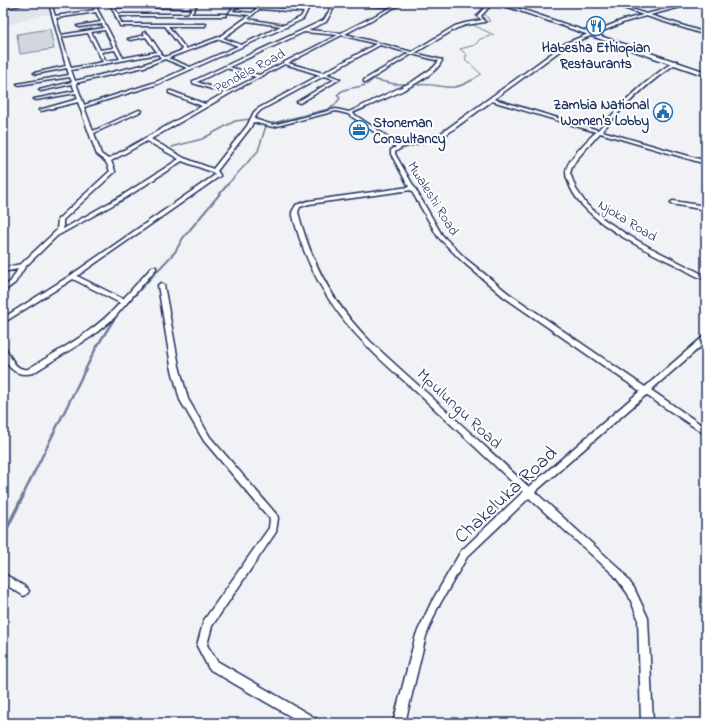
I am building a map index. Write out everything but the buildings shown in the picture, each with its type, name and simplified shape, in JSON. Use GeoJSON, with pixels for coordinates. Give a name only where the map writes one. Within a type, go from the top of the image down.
{"type":"FeatureCollection","features":[{"type":"Feature","properties":{"kind":"main road"},"geometry":{"type":"LineString","coordinates":[[3,8],[25,3]]}},
{"type":"Feature","properties":{"kind":"main road"},"geometry":{"type":"LineString","coordinates":[[499,3],[706,72]]}},
{"type":"Feature","properties":{"kind":"main road"},"geometry":{"type":"LineString","coordinates":[[504,3],[591,34]]}},
{"type":"Feature","properties":{"kind":"street"},"geometry":{"type":"LineString","coordinates":[[3,290],[13,282],[23,266],[60,230],[60,220],[113,171],[108,161],[99,155],[77,92],[50,3]]}},
{"type":"Feature","properties":{"kind":"street"},"geometry":{"type":"LineString","coordinates":[[93,3],[115,49],[122,60]]}},
{"type":"Feature","properties":{"kind":"street"},"geometry":{"type":"LineString","coordinates":[[139,15],[149,3]]}},
{"type":"Feature","properties":{"kind":"street"},"geometry":{"type":"LineString","coordinates":[[83,106],[157,83],[286,26],[302,18],[310,3]]}},
{"type":"Feature","properties":{"kind":"street"},"geometry":{"type":"LineString","coordinates":[[332,3],[396,6]]}},
{"type":"Feature","properties":{"kind":"street"},"geometry":{"type":"LineString","coordinates":[[228,93],[194,82],[325,20],[335,3]]}},
{"type":"Feature","properties":{"kind":"street","name":"Pendela Road"},"geometry":{"type":"LineString","coordinates":[[108,161],[258,76],[402,3]]}},
{"type":"Feature","properties":{"kind":"street"},"geometry":{"type":"LineString","coordinates":[[611,3],[645,16],[706,34]]}},
{"type":"Feature","properties":{"kind":"street","name":"Mwaleshi Road"},"geometry":{"type":"LineString","coordinates":[[695,3],[624,21],[558,49],[442,135],[394,148],[393,154],[411,188],[440,236],[464,260],[506,295],[646,389],[706,432]]}},
{"type":"Feature","properties":{"kind":"street"},"geometry":{"type":"LineString","coordinates":[[189,15],[194,7],[112,4],[120,24],[123,25],[205,25]]}},
{"type":"Feature","properties":{"kind":"street"},"geometry":{"type":"LineString","coordinates":[[252,14],[230,12],[236,6],[261,6],[306,11]]}},
{"type":"Feature","properties":{"kind":"street"},"geometry":{"type":"LineString","coordinates":[[41,90],[166,58],[186,51],[220,38],[246,20],[261,6]]}},
{"type":"Feature","properties":{"kind":"street"},"geometry":{"type":"LineString","coordinates":[[365,81],[465,24],[484,21],[479,16],[488,6]]}},
{"type":"Feature","properties":{"kind":"street"},"geometry":{"type":"LineString","coordinates":[[54,17],[98,11]]}},
{"type":"Feature","properties":{"kind":"street"},"geometry":{"type":"LineString","coordinates":[[72,14],[73,22]]}},
{"type":"Feature","properties":{"kind":"street"},"geometry":{"type":"LineString","coordinates":[[116,15],[226,15]]}},
{"type":"Feature","properties":{"kind":"street"},"geometry":{"type":"LineString","coordinates":[[246,20],[286,26]]}},
{"type":"Feature","properties":{"kind":"street"},"geometry":{"type":"LineString","coordinates":[[79,26],[102,22]]}},
{"type":"Feature","properties":{"kind":"street"},"geometry":{"type":"LineString","coordinates":[[166,25],[186,51]]}},
{"type":"Feature","properties":{"kind":"street"},"geometry":{"type":"LineString","coordinates":[[60,36],[105,29]]}},
{"type":"Feature","properties":{"kind":"street"},"geometry":{"type":"LineString","coordinates":[[304,31],[342,34],[441,61],[441,63],[401,90],[349,113]]}},
{"type":"Feature","properties":{"kind":"street"},"geometry":{"type":"LineString","coordinates":[[89,32],[105,63]]}},
{"type":"Feature","properties":{"kind":"street"},"geometry":{"type":"LineString","coordinates":[[130,39],[146,34],[160,53],[166,58],[190,68]]}},
{"type":"Feature","properties":{"kind":"street"},"geometry":{"type":"LineString","coordinates":[[220,38],[241,46]]}},
{"type":"Feature","properties":{"kind":"street"},"geometry":{"type":"LineString","coordinates":[[214,170],[252,120],[255,113],[260,109],[321,74],[378,45]]}},
{"type":"Feature","properties":{"kind":"street"},"geometry":{"type":"LineString","coordinates":[[100,51],[115,49]]}},
{"type":"Feature","properties":{"kind":"street"},"geometry":{"type":"LineString","coordinates":[[36,73],[160,53]]}},
{"type":"Feature","properties":{"kind":"street","name":"Njoka Road"},"geometry":{"type":"LineString","coordinates":[[675,62],[655,75],[642,86],[574,159],[568,171],[571,186],[578,199],[593,215],[618,232],[706,278]]}},
{"type":"Feature","properties":{"kind":"street"},"geometry":{"type":"LineString","coordinates":[[284,64],[338,79],[299,102]]}},
{"type":"Feature","properties":{"kind":"street"},"geometry":{"type":"LineString","coordinates":[[225,67],[258,76]]}},
{"type":"Feature","properties":{"kind":"street"},"geometry":{"type":"LineString","coordinates":[[19,84],[72,76]]}},
{"type":"Feature","properties":{"kind":"street"},"geometry":{"type":"LineString","coordinates":[[36,99],[77,92]]}},
{"type":"Feature","properties":{"kind":"street"},"geometry":{"type":"LineString","coordinates":[[170,92],[205,106]]}},
{"type":"Feature","properties":{"kind":"street"},"geometry":{"type":"LineString","coordinates":[[490,99],[706,163]]}},
{"type":"Feature","properties":{"kind":"street"},"geometry":{"type":"LineString","coordinates":[[41,110],[80,100]]}},
{"type":"Feature","properties":{"kind":"street"},"geometry":{"type":"LineString","coordinates":[[252,120],[273,126],[331,110],[349,113],[399,147]]}},
{"type":"Feature","properties":{"kind":"street"},"geometry":{"type":"LineString","coordinates":[[91,133],[140,111]]}},
{"type":"Feature","properties":{"kind":"street"},"geometry":{"type":"LineString","coordinates":[[3,321],[73,276],[217,177],[218,175],[214,170],[182,159],[148,139]]}},
{"type":"Feature","properties":{"kind":"street"},"geometry":{"type":"LineString","coordinates":[[53,236],[125,196],[182,159]]}},
{"type":"Feature","properties":{"kind":"street","name":"Mpulungu Road"},"geometry":{"type":"LineString","coordinates":[[411,188],[308,203],[298,206],[294,212],[310,261],[326,291],[350,323],[369,344],[618,572],[631,591],[643,618],[647,723]]}},
{"type":"Feature","properties":{"kind":"street"},"geometry":{"type":"LineString","coordinates":[[673,203],[706,208]]}},
{"type":"Feature","properties":{"kind":"street"},"geometry":{"type":"LineString","coordinates":[[3,270],[23,266]]}},
{"type":"Feature","properties":{"kind":"street"},"geometry":{"type":"LineString","coordinates":[[3,348],[17,371],[23,373],[30,372],[89,335],[112,316],[154,268]]}},
{"type":"Feature","properties":{"kind":"street"},"geometry":{"type":"LineString","coordinates":[[73,276],[123,302]]}},
{"type":"Feature","properties":{"kind":"street"},"geometry":{"type":"LineString","coordinates":[[161,285],[175,366],[184,400],[207,439],[274,518],[273,529],[208,624],[202,646],[213,665],[313,723]]}},
{"type":"Feature","properties":{"kind":"street","name":"Chakeluka Road"},"geometry":{"type":"LineString","coordinates":[[399,723],[421,635],[434,606],[464,554],[529,492],[706,338]]}},
{"type":"Feature","properties":{"kind":"street"},"geometry":{"type":"LineString","coordinates":[[3,578],[24,591]]}},
{"type":"Feature","properties":{"kind":"shaded area"},"geometry":{"type":"Polygon","coordinates":[[[28,3],[48,3],[51,13],[3,26],[3,8],[28,3]]]}},
{"type":"Feature","properties":{"kind":"shaded area"},"geometry":{"type":"Polygon","coordinates":[[[50,29],[54,49],[20,54],[17,34],[50,29]]]}},
{"type":"Feature","properties":{"kind":"waterway"},"geometry":{"type":"LineString","coordinates":[[471,81],[481,74],[465,59],[467,55],[460,49],[475,45],[480,39],[494,35],[471,24],[490,21],[484,13],[495,4]]}},
{"type":"Feature","properties":{"kind":"waterway"},"geometry":{"type":"LineString","coordinates":[[372,81],[373,79],[378,80]]}},
{"type":"Feature","properties":{"kind":"waterway"},"geometry":{"type":"LineString","coordinates":[[255,120],[269,124],[329,109],[334,106],[340,98],[337,95],[341,92],[364,85],[372,80]]}},
{"type":"Feature","properties":{"kind":"waterway"},"geometry":{"type":"LineString","coordinates":[[378,80],[395,84],[409,84]]}},
{"type":"Feature","properties":{"kind":"waterway"},"geometry":{"type":"LineString","coordinates":[[418,85],[456,87],[472,80]]}},
{"type":"Feature","properties":{"kind":"waterway"},"geometry":{"type":"LineString","coordinates":[[172,147],[202,139],[235,121],[251,119]]}},
{"type":"Feature","properties":{"kind":"waterway"},"geometry":{"type":"LineString","coordinates":[[227,185],[258,151],[266,126]]}},
{"type":"Feature","properties":{"kind":"waterway"},"geometry":{"type":"LineString","coordinates":[[114,320],[119,312],[175,252],[183,238],[228,184]]}},
{"type":"Feature","properties":{"kind":"waterway"},"geometry":{"type":"LineString","coordinates":[[22,497],[96,348],[114,319]]}},
{"type":"Feature","properties":{"kind":"waterway"},"geometry":{"type":"LineString","coordinates":[[3,536],[23,496]]}},
{"type":"Feature","properties":{"kind":"place","name":"Habesha Ethiopian Restaurants"},"geometry":{"type":"Point","coordinates":[596,26]}},
{"type":"Feature","properties":{"kind":"place","name":"Zambia National Women's Lobby"},"geometry":{"type":"Point","coordinates":[663,112]}},
{"type":"Feature","properties":{"kind":"place","name":"Stoneman Consultancy"},"geometry":{"type":"Point","coordinates":[359,130]}}]}
